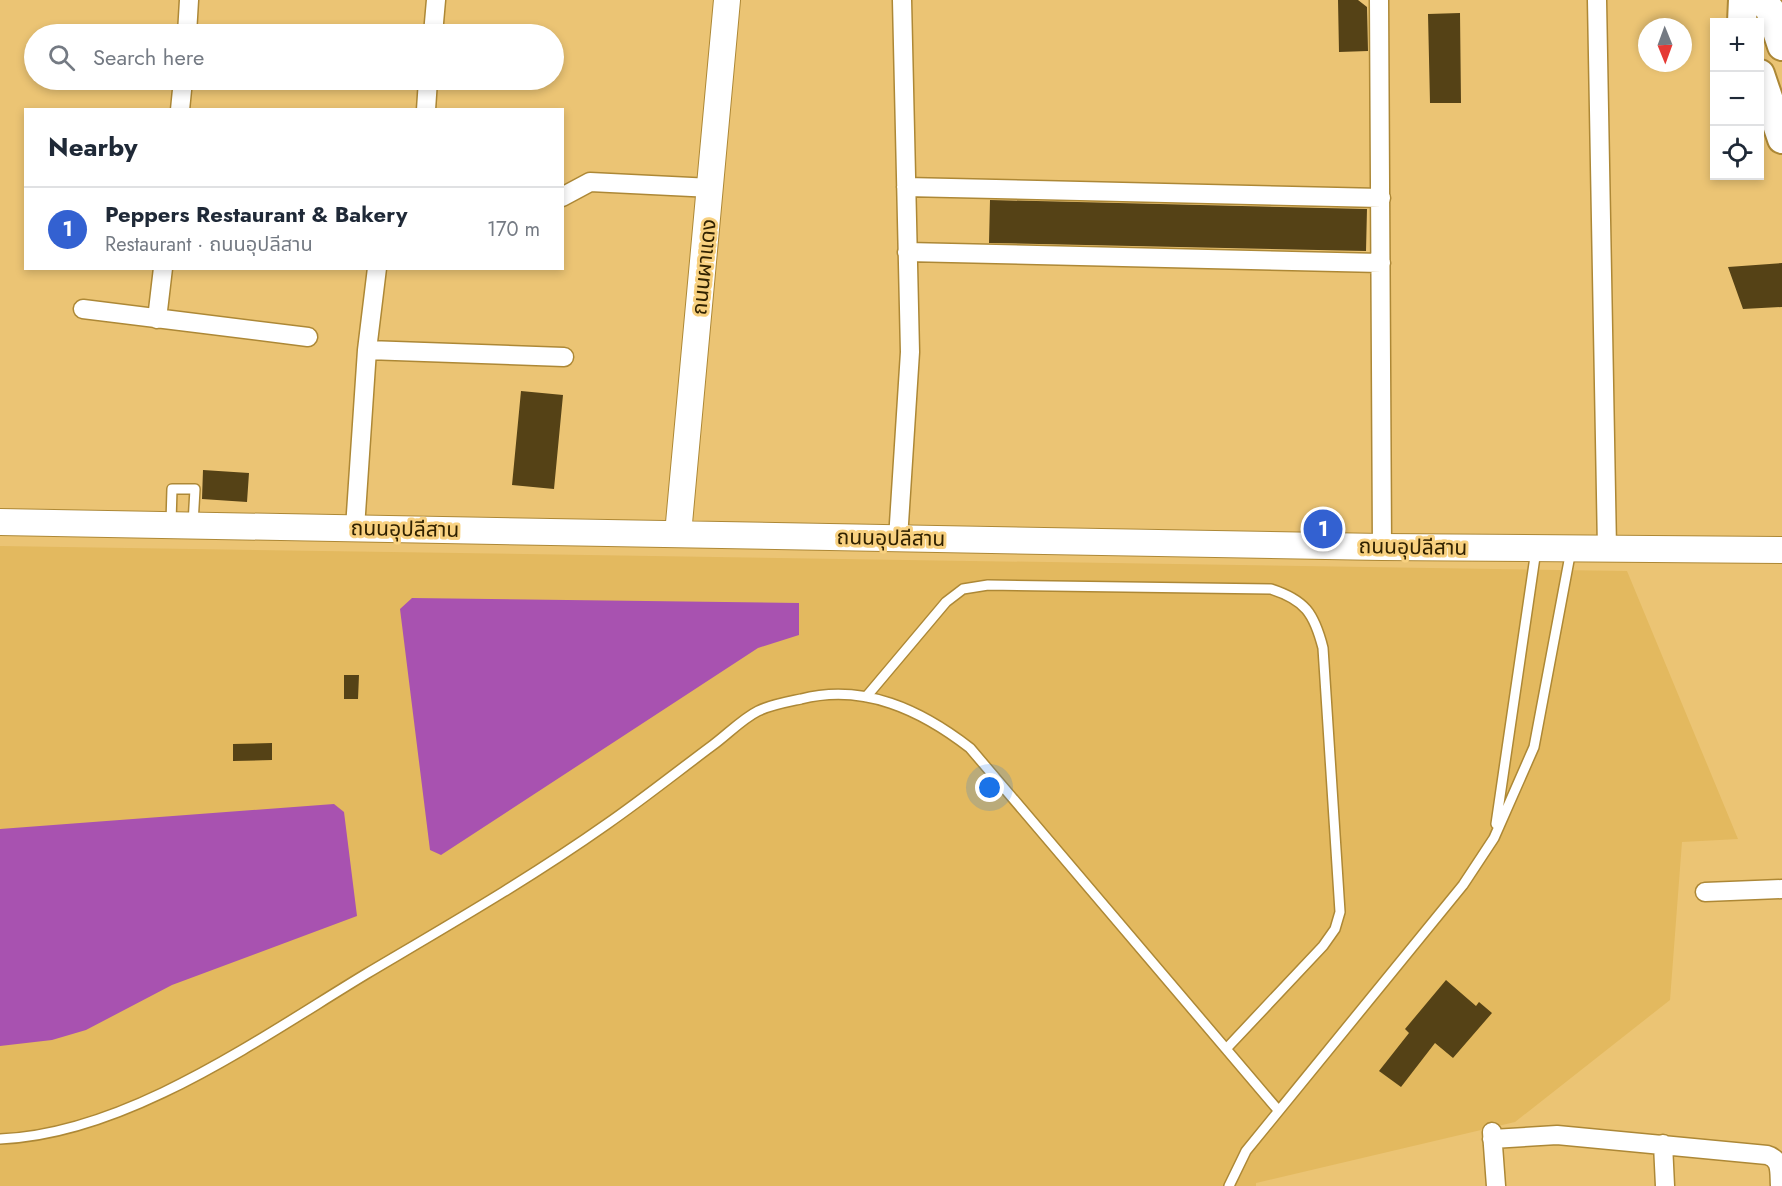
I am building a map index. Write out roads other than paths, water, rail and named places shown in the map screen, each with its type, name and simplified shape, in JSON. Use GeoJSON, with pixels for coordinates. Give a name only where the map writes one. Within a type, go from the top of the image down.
{"type":"FeatureCollection","features":[{"type":"Feature","properties":{"kind":"main road","name":"ถนนผาแดง"},"geometry":{"type":"LineString","coordinates":[[678,534],[728,0]]}},
{"type":"Feature","properties":{"kind":"main road"},"geometry":{"type":"LineString","coordinates":[[1742,18],[1743,0]]}},
{"type":"Feature","properties":{"kind":"main road"},"geometry":{"type":"LineString","coordinates":[[1762,0],[1770,10],[1782,46]]}},
{"type":"Feature","properties":{"kind":"main road"},"geometry":{"type":"LineString","coordinates":[[1764,86],[1782,140]]}},
{"type":"Feature","properties":{"kind":"main road","name":"ถนนอุปลีสาน"},"geometry":{"type":"LineString","coordinates":[[0,522],[1382,547],[1782,550]]}},
{"type":"Feature","properties":{"kind":"street"},"geometry":{"type":"LineString","coordinates":[[188,24],[189,0]]}},
{"type":"Feature","properties":{"kind":"street"},"geometry":{"type":"LineString","coordinates":[[433,24],[436,0]]}},
{"type":"Feature","properties":{"kind":"street"},"geometry":{"type":"LineString","coordinates":[[898,539],[910,352],[902,0]]}},
{"type":"Feature","properties":{"kind":"street"},"geometry":{"type":"LineString","coordinates":[[1379,0],[1382,547]]}},
{"type":"Feature","properties":{"kind":"street"},"geometry":{"type":"LineString","coordinates":[[1597,0],[1607,549]]}},
{"type":"Feature","properties":{"kind":"street"},"geometry":{"type":"LineString","coordinates":[[180,108],[182,90]]}},
{"type":"Feature","properties":{"kind":"street"},"geometry":{"type":"LineString","coordinates":[[426,108],[427,90]]}},
{"type":"Feature","properties":{"kind":"street"},"geometry":{"type":"LineString","coordinates":[[564,196],[590,182],[712,188]]}},
{"type":"Feature","properties":{"kind":"street"},"geometry":{"type":"LineString","coordinates":[[906,187],[1381,198]]}},
{"type":"Feature","properties":{"kind":"street"},"geometry":{"type":"LineString","coordinates":[[907,252],[1382,263]]}},
{"type":"Feature","properties":{"kind":"street"},"geometry":{"type":"LineString","coordinates":[[157,319],[163,270]]}},
{"type":"Feature","properties":{"kind":"street"},"geometry":{"type":"LineString","coordinates":[[356,528],[367,350],[377,270]]}},
{"type":"Feature","properties":{"kind":"street"},"geometry":{"type":"LineString","coordinates":[[83,309],[308,337]]}},
{"type":"Feature","properties":{"kind":"street"},"geometry":{"type":"LineString","coordinates":[[367,350],[564,357]]}},
{"type":"Feature","properties":{"kind":"street"},"geometry":{"type":"LineString","coordinates":[[1705,892],[1782,889]]}},
{"type":"Feature","properties":{"kind":"street"},"geometry":{"type":"LineString","coordinates":[[1496,1186],[1492,1136],[1557,1135],[1774,1157],[1778,1162],[1780,1186]]}},
{"type":"Feature","properties":{"kind":"street"},"geometry":{"type":"LineString","coordinates":[[1663,1144],[1665,1186]]}},
{"type":"Feature","properties":{"kind":"lane"},"geometry":{"type":"LineString","coordinates":[[1494,838],[1536,548]]}},
{"type":"Feature","properties":{"kind":"lane"},"geometry":{"type":"LineString","coordinates":[[1229,1186],[1246,1151],[1463,885],[1494,838],[1534,747],[1572,548]]}},
{"type":"Feature","properties":{"kind":"lane"},"geometry":{"type":"LineString","coordinates":[[866,697],[946,602],[963,589],[988,585],[1271,589],[1291,596],[1307,608],[1318,628],[1323,648],[1340,912],[1335,929],[1323,946],[1226,1049]]}},
{"type":"Feature","properties":{"kind":"lane"},"geometry":{"type":"LineString","coordinates":[[0,1139],[22,1138],[96,1120],[164,1092],[223,1061],[515,885],[606,825],[758,711],[804,698],[853,694],[896,702],[939,724],[970,748],[1278,1110]]}},
{"type":"Feature","properties":{"kind":"place","name":"Peppers Restaurant & Bakery"},"geometry":{"type":"Point","coordinates":[1323,529]}}]}
